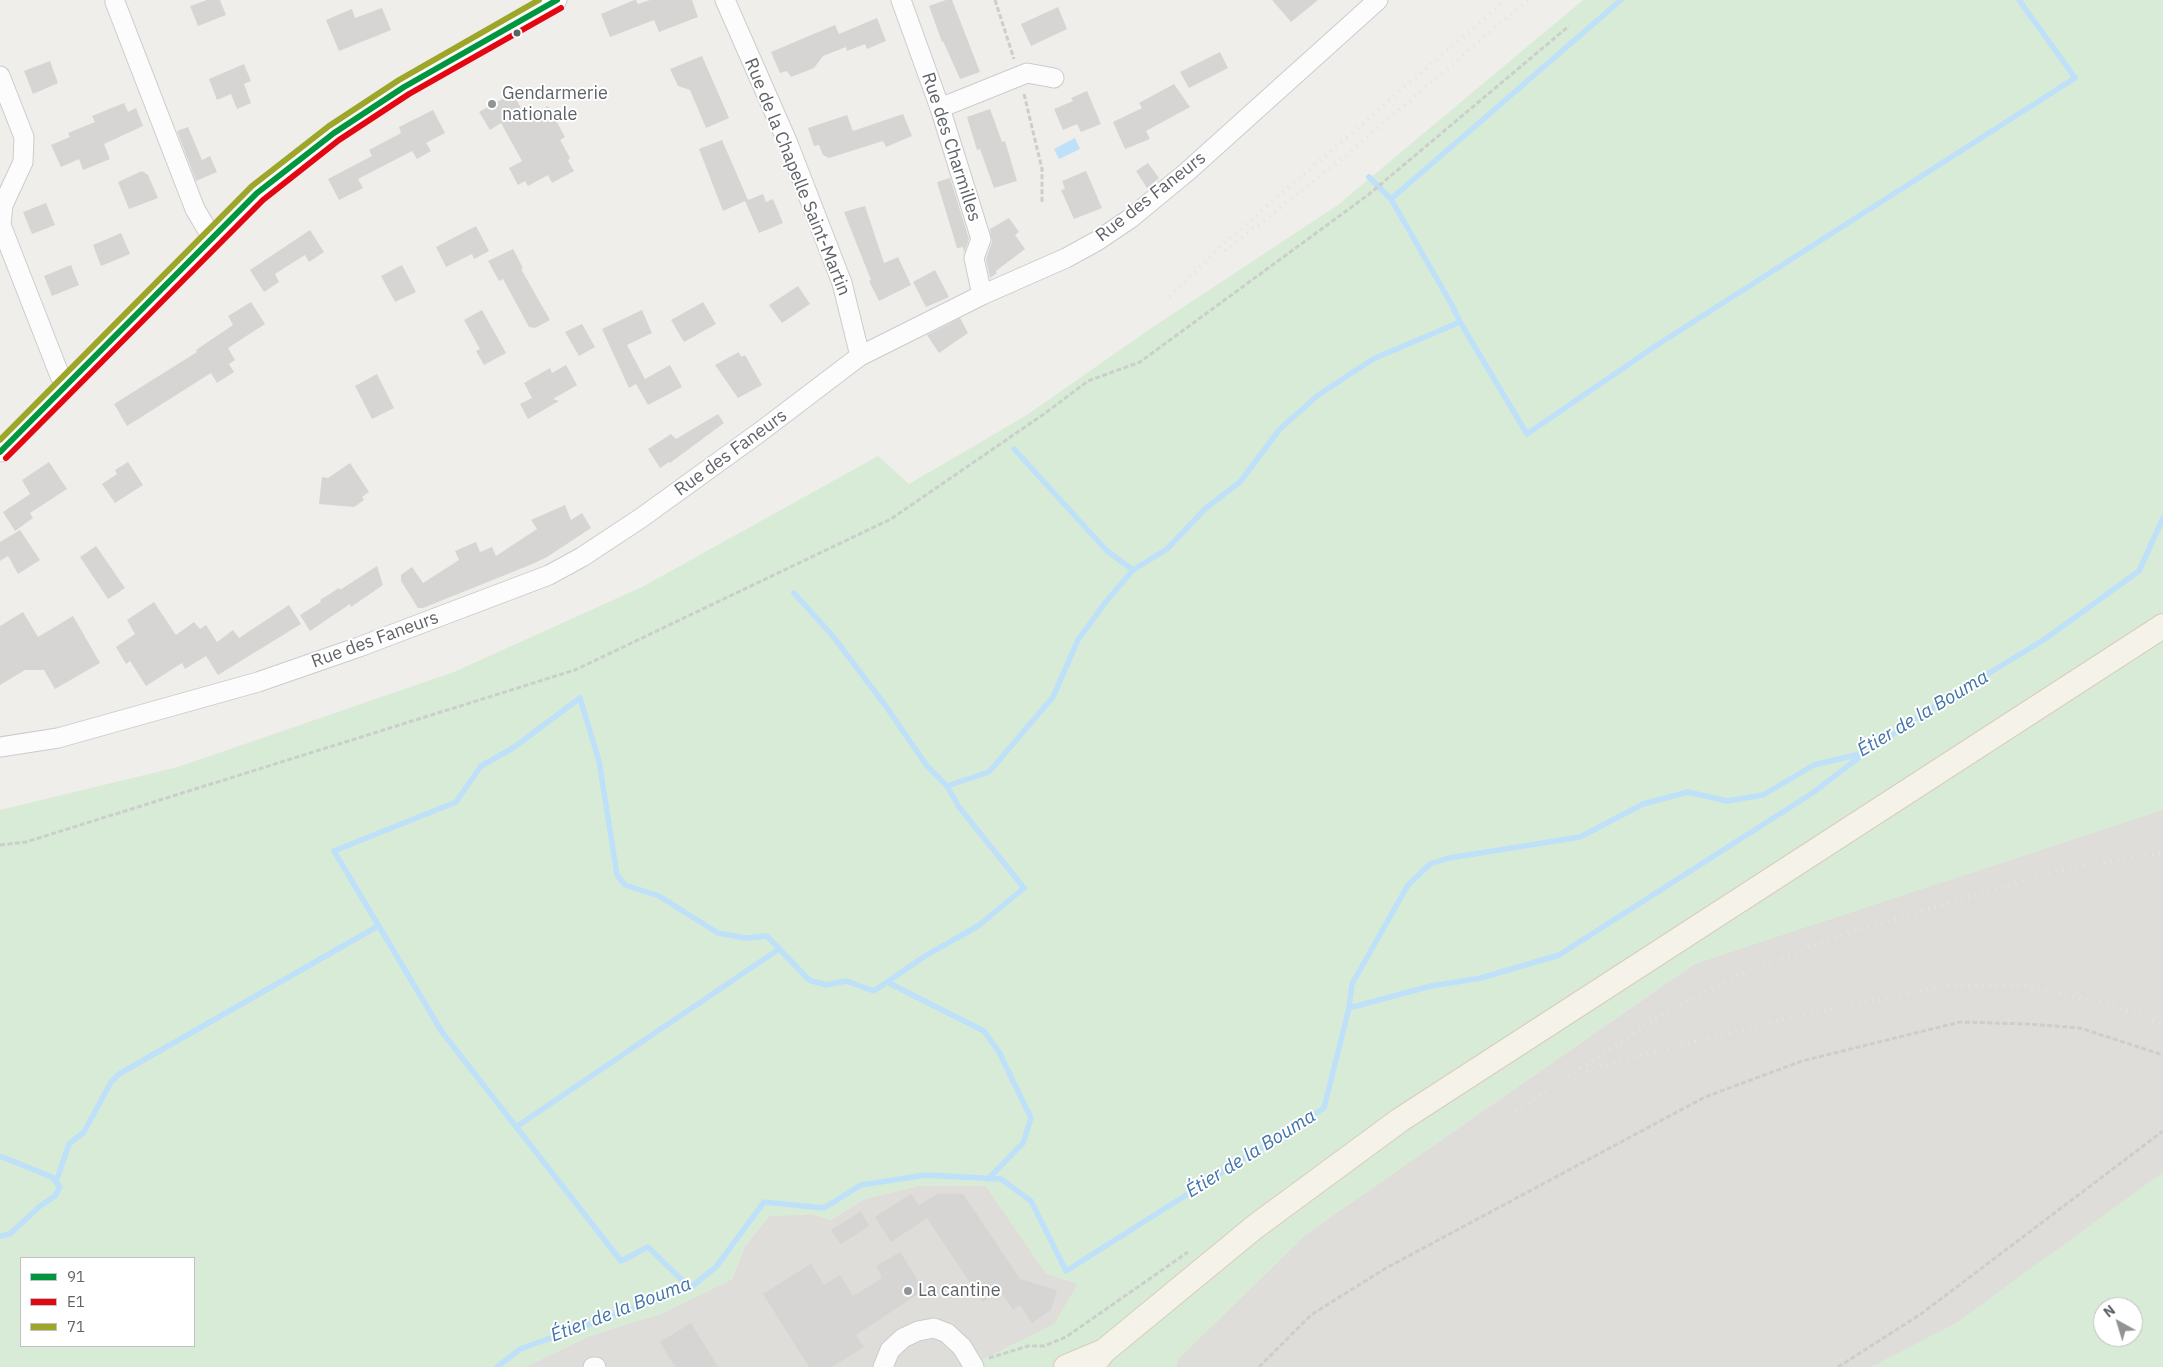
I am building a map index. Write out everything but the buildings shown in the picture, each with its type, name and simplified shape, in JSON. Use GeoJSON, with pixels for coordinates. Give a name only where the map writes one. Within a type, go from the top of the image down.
{"type":"FeatureCollection","features":[{"type":"Feature","properties":{"kind":"main road"},"geometry":{"type":"LineString","coordinates":[[1066,1367],[1097,1359],[1256,1226],[1400,1120],[2163,626]]}},
{"type":"Feature","properties":{"kind":"street"},"geometry":{"type":"LineString","coordinates":[[0,452],[257,193],[334,133],[404,87],[556,0]]}},
{"type":"Feature","properties":{"kind":"street","name":"Rue de la Chapelle Saint-Martin"},"geometry":{"type":"LineString","coordinates":[[725,0],[787,141],[842,283],[860,356]]}},
{"type":"Feature","properties":{"kind":"street","name":"Rue des Charmilles"},"geometry":{"type":"LineString","coordinates":[[902,0],[940,108],[981,239],[974,258],[982,295]]}},
{"type":"Feature","properties":{"kind":"street"},"geometry":{"type":"LineString","coordinates":[[115,2],[195,209],[212,238]]}},
{"type":"Feature","properties":{"kind":"street","name":"Rue des Faneurs"},"geometry":{"type":"LineString","coordinates":[[0,747],[58,738],[258,682],[376,641],[549,575],[582,557],[641,518],[760,432],[860,356],[982,295],[1066,258],[1097,241],[1131,218],[1188,171],[1367,4]]}},
{"type":"Feature","properties":{"kind":"street"},"geometry":{"type":"LineString","coordinates":[[940,108],[1027,73],[1054,78]]}},
{"type":"Feature","properties":{"kind":"street"},"geometry":{"type":"LineString","coordinates":[[0,76],[24,137],[24,162],[3,205],[1,225],[60,376],[67,385]]}},
{"type":"Feature","properties":{"kind":"street"},"geometry":{"type":"LineString","coordinates":[[883,1367],[890,1350],[903,1338],[918,1331],[934,1328],[947,1333],[962,1347],[974,1367]]}},
{"type":"Feature","properties":{"kind":"path"},"geometry":{"type":"LineString","coordinates":[[994,0],[1019,76],[1042,169],[1042,204]]}},
{"type":"Feature","properties":{"kind":"path"},"geometry":{"type":"LineString","coordinates":[[0,845],[26,842],[575,670],[891,519],[1044,414],[1088,381],[1140,362],[1368,195],[1569,26]]}},
{"type":"Feature","properties":{"kind":"path"},"geometry":{"type":"LineString","coordinates":[[1259,1367],[1311,1315],[1386,1268],[1704,1097],[1802,1061],[1960,1022],[2080,1028],[2163,1055]]}},
{"type":"Feature","properties":{"kind":"path"},"geometry":{"type":"LineString","coordinates":[[1838,1367],[1921,1314],[2163,1131]]}},
{"type":"Feature","properties":{"kind":"shaded area"},"geometry":{"type":"Polygon","coordinates":[[[2163,808],[2163,1367],[1176,1367],[1178,1359],[1306,1234],[1694,964],[2163,808]]]}},
{"type":"Feature","properties":{"kind":"shaded area"},"geometry":{"type":"Polygon","coordinates":[[[918,1186],[986,1186],[1046,1273],[1078,1284],[1055,1324],[968,1367],[525,1367],[589,1336],[663,1313],[732,1279],[745,1246],[769,1216],[813,1214],[831,1220],[864,1199],[918,1186]]]}},
{"type":"Feature","properties":{"kind":"green space"},"geometry":{"type":"Polygon","coordinates":[[[1583,0],[2163,0],[2163,810],[1694,964],[1306,1234],[1178,1359],[1176,1367],[968,1367],[1054,1324],[1078,1284],[1046,1273],[986,1186],[918,1186],[864,1199],[831,1220],[813,1214],[769,1216],[745,1246],[732,1279],[663,1313],[589,1336],[525,1367],[0,1367],[0,810],[178,767],[454,672],[642,587],[878,456],[909,484],[1027,415],[1150,329],[1338,205],[1583,0]]]}},
{"type":"Feature","properties":{"kind":"green space"},"geometry":{"type":"Polygon","coordinates":[[[2163,1172],[2163,1367],[1871,1367],[1956,1323],[2163,1172]]]}},
{"type":"Feature","properties":{"kind":"water"},"geometry":{"type":"Polygon","coordinates":[[[1075,138],[1080,149],[1059,159],[1054,149],[1075,138]]]}},
{"type":"Feature","properties":{"kind":"waterway"},"geometry":{"type":"LineString","coordinates":[[1391,199],[1621,0]]}},
{"type":"Feature","properties":{"kind":"waterway"},"geometry":{"type":"LineString","coordinates":[[1369,177],[1391,199],[1460,322],[1527,434],[1657,345],[2075,78],[2019,0]]}},
{"type":"Feature","properties":{"kind":"waterway"},"geometry":{"type":"LineString","coordinates":[[947,786],[989,772],[1053,697],[1078,640],[1104,604],[1133,570],[1167,549],[1206,508],[1240,482],[1279,430],[1317,396],[1373,359],[1460,322]]}},
{"type":"Feature","properties":{"kind":"waterway"},"geometry":{"type":"LineString","coordinates":[[1014,449],[1107,551],[1133,570]]}},
{"type":"Feature","properties":{"kind":"waterway","name":"Étier de la Bouma"},"geometry":{"type":"LineString","coordinates":[[497,1367],[520,1349],[690,1288],[716,1267],[764,1202],[824,1208],[861,1185],[925,1175],[1001,1179],[1031,1201],[1066,1271],[1324,1108],[1349,1008],[1352,984],[1408,885],[1430,864],[1449,858],[1580,837],[1643,804],[1688,792],[1727,801],[1763,795],[1814,765],[1864,753],[1945,700],[2045,639],[2139,571],[2163,518]]}},
{"type":"Feature","properties":{"kind":"waterway"},"geometry":{"type":"LineString","coordinates":[[690,1288],[648,1247],[621,1261],[442,1032],[334,851],[456,802],[481,766],[513,748],[580,698],[599,761],[617,875],[625,885],[659,896],[718,933],[746,938],[767,936],[809,980],[826,985],[846,981],[874,991],[925,956],[978,926],[1024,888],[959,807],[947,786],[927,766],[885,705],[832,635],[794,593]]}},
{"type":"Feature","properties":{"kind":"waterway"},"geometry":{"type":"LineString","coordinates":[[1349,1008],[1431,986],[1481,978],[1559,955],[1814,792],[1862,755]]}},
{"type":"Feature","properties":{"kind":"waterway"},"geometry":{"type":"LineString","coordinates":[[56,1182],[69,1144],[84,1132],[111,1082],[119,1074],[378,926]]}},
{"type":"Feature","properties":{"kind":"waterway"},"geometry":{"type":"LineString","coordinates":[[516,1127],[779,949]]}},
{"type":"Feature","properties":{"kind":"waterway"},"geometry":{"type":"LineString","coordinates":[[887,982],[984,1031],[999,1052],[1031,1118],[1023,1143],[988,1179]]}},
{"type":"Feature","properties":{"kind":"waterway"},"geometry":{"type":"LineString","coordinates":[[0,1156],[52,1177],[60,1187],[55,1196],[40,1206],[10,1234],[0,1236]]}},
{"type":"Feature","properties":{"kind":"railway"},"geometry":{"type":"LineString","coordinates":[[1170,297],[1225,242],[1506,0]]}},
{"type":"Feature","properties":{"kind":"railway"},"geometry":{"type":"LineString","coordinates":[[1225,251],[1332,167],[1528,0]]}},
{"type":"Feature","properties":{"kind":"railway"},"geometry":{"type":"LineString","coordinates":[[1516,1111],[1666,1012],[1737,976],[1832,938],[2056,871],[2163,852]]}},
{"type":"Feature","properties":{"kind":"railway"},"geometry":{"type":"LineString","coordinates":[[1581,1075],[1599,1066],[1781,1020],[1945,986],[2027,986],[2112,1005],[2163,1024]]}},
{"type":"Feature","properties":{"kind":"transit line","name":"71"},"geometry":{"type":"LineString","coordinates":[[0,440],[252,186],[329,126],[399,80],[539,0]]}},
{"type":"Feature","properties":{"kind":"transit line","name":"91"},"geometry":{"type":"LineString","coordinates":[[0,452],[257,193],[334,133],[404,87],[557,0]]}},
{"type":"Feature","properties":{"kind":"transit line","name":"E1"},"geometry":{"type":"LineString","coordinates":[[6,458],[263,200],[339,140],[409,94],[561,8]]}},
{"type":"Feature","properties":{"kind":"place","name":"Gendarmerie nationale"},"geometry":{"type":"Point","coordinates":[492,104]}},
{"type":"Feature","properties":{"kind":"place","name":"La cantine"},"geometry":{"type":"Point","coordinates":[908,1291]}}]}
